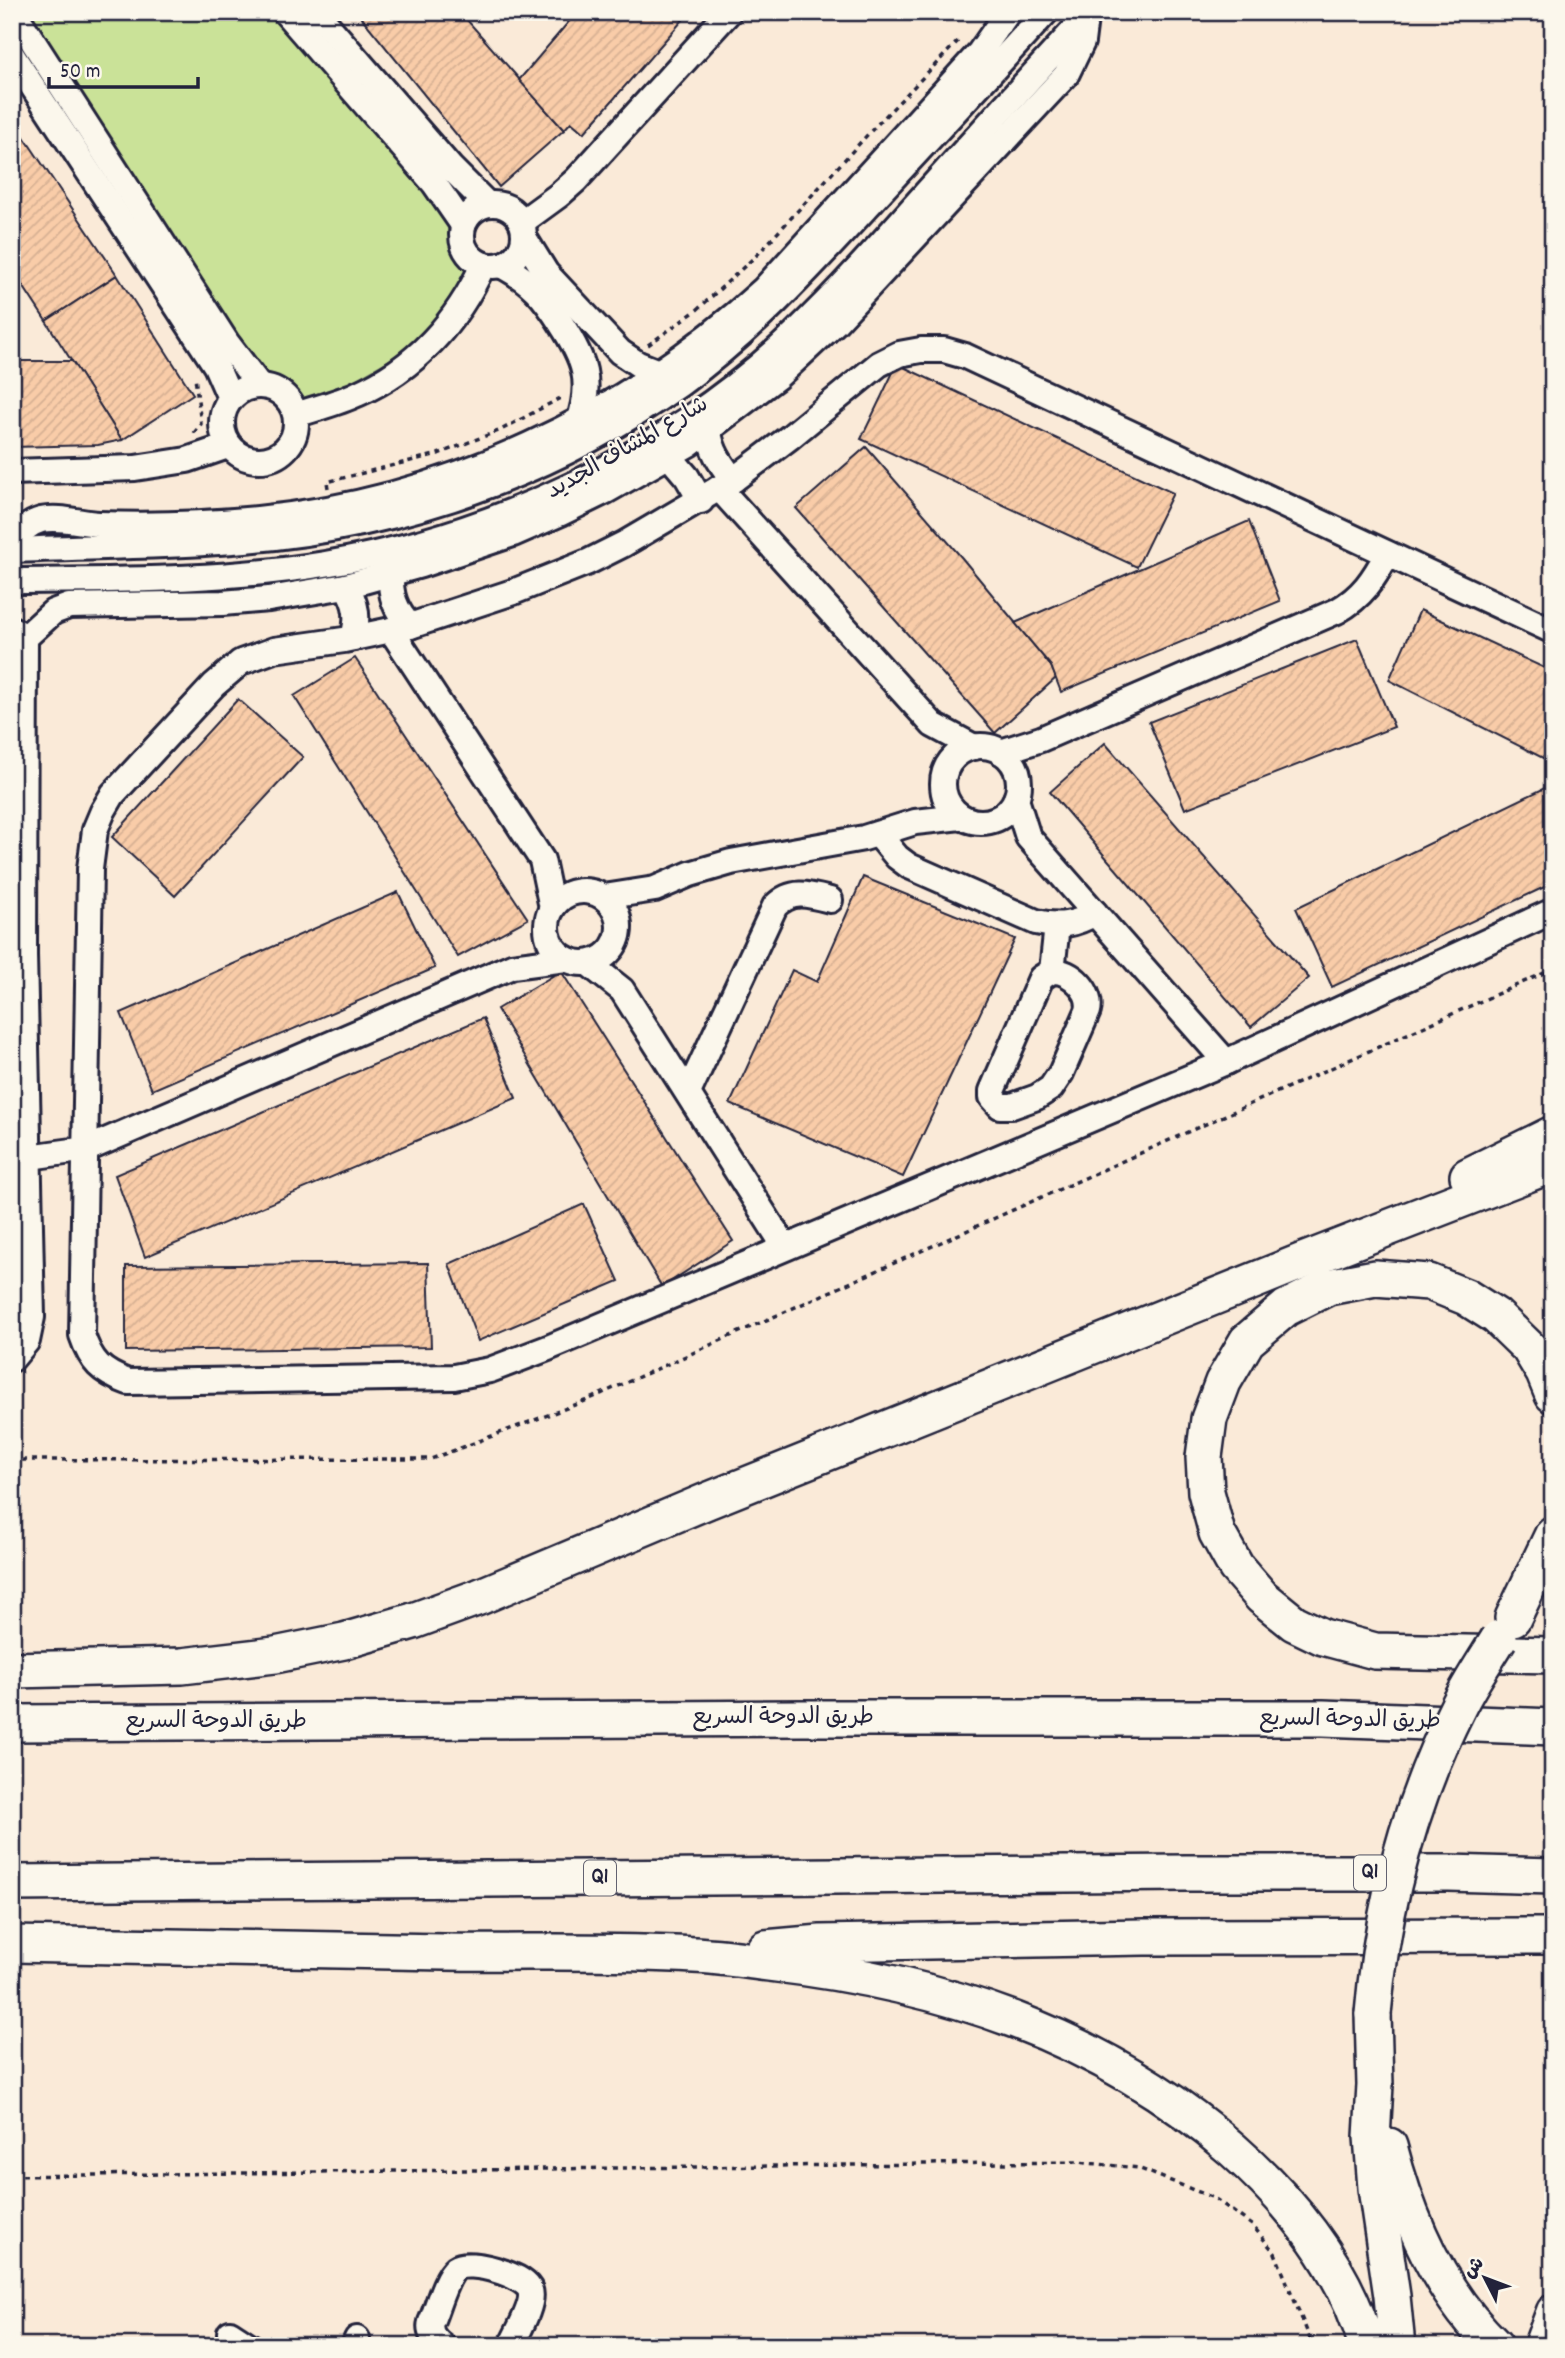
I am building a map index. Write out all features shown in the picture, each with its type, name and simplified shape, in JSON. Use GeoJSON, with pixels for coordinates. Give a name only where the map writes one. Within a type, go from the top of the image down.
{"type":"FeatureCollection","features":[{"type":"Feature","properties":{"kind":"highway"},"geometry":{"type":"LineString","coordinates":[[1303,1261],[1553,1134]]}},
{"type":"Feature","properties":{"kind":"highway"},"geometry":{"type":"LineString","coordinates":[[12,1670],[182,1666],[275,1655],[344,1641],[413,1621],[479,1597],[707,1501],[1303,1261],[1553,1164]]}},
{"type":"Feature","properties":{"kind":"highway"},"geometry":{"type":"LineString","coordinates":[[1553,1395],[1529,1348],[1496,1316],[1466,1297],[1429,1282],[1375,1278],[1328,1287],[1286,1308],[1247,1341],[1223,1382],[1209,1419],[1204,1457],[1206,1492],[1217,1533],[1236,1567],[1262,1597],[1294,1623],[1323,1637],[1375,1651],[1553,1655]]}},
{"type":"Feature","properties":{"kind":"highway"},"geometry":{"type":"LineString","coordinates":[[1397,2346],[1372,2137],[1375,2085],[1373,2014],[1388,1899],[1406,1832],[1426,1778],[1458,1706],[1506,1628],[1553,1534]]}},
{"type":"Feature","properties":{"kind":"highway"},"geometry":{"type":"LineString","coordinates":[[1506,1628],[1553,1573]]}},
{"type":"Feature","properties":{"kind":"highway","name":"طريق الدوحة السريع"},"geometry":{"type":"LineString","coordinates":[[12,1723],[1268,1718],[1553,1727]]}},
{"type":"Feature","properties":{"kind":"highway","name":"Q1"},"geometry":{"type":"LineString","coordinates":[[12,1883],[1187,1872],[1553,1876]]}},
{"type":"Feature","properties":{"kind":"highway"},"geometry":{"type":"LineString","coordinates":[[695,1955],[834,1942],[1158,1937],[1553,1936]]}},
{"type":"Feature","properties":{"kind":"highway"},"geometry":{"type":"LineString","coordinates":[[12,1944],[695,1955],[806,1967],[923,1989],[984,2008],[1067,2040],[1134,2077],[1199,2121],[1246,2162],[1292,2208],[1321,2247],[1346,2290],[1367,2346]]}},
{"type":"Feature","properties":{"kind":"highway"},"geometry":{"type":"LineString","coordinates":[[1375,2085],[1400,2190],[1419,2237],[1455,2298],[1494,2346]]}},
{"type":"Feature","properties":{"kind":"main road"},"geometry":{"type":"LineString","coordinates":[[1539,2346],[1553,2311]]}},
{"type":"Feature","properties":{"kind":"street"},"geometry":{"type":"LineString","coordinates":[[15,12],[227,343],[259,385]]}},
{"type":"Feature","properties":{"kind":"street"},"geometry":{"type":"LineString","coordinates":[[285,12],[434,183],[463,225]]}},
{"type":"Feature","properties":{"kind":"street"},"geometry":{"type":"LineString","coordinates":[[316,12],[486,204]]}},
{"type":"Feature","properties":{"kind":"street"},"geometry":{"type":"LineString","coordinates":[[296,415],[357,395],[401,370],[424,350],[492,265],[516,256],[523,231],[541,209],[576,180],[729,12]]}},
{"type":"Feature","properties":{"kind":"street","name":"شارع المشاف الجديد"},"geometry":{"type":"LineString","coordinates":[[12,550],[225,542],[298,534],[360,523],[462,496],[514,477],[607,430],[682,382],[731,344],[791,289],[1046,12]]}},
{"type":"Feature","properties":{"kind":"street"},"geometry":{"type":"LineString","coordinates":[[12,1359],[27,1341],[33,1317],[29,1157],[18,955],[19,632],[34,631],[59,608],[69,606],[222,603],[346,586],[391,574],[465,551],[561,513],[670,457],[709,431],[777,377],[835,323],[1056,87],[1082,42],[1087,15]]}},
{"type":"Feature","properties":{"kind":"street","name":"شارع المشاف الجديد"},"geometry":{"type":"LineString","coordinates":[[12,581],[147,579],[311,566],[368,556],[472,526],[542,499],[603,469],[659,437],[729,390],[794,335],[840,288],[1087,15]]}},
{"type":"Feature","properties":{"kind":"street"},"geometry":{"type":"LineString","coordinates":[[12,542],[28,527],[49,519],[112,524],[228,522],[332,507],[417,488],[531,446],[579,422],[661,373],[729,322],[764,289],[941,96],[980,52],[1001,22]]}},
{"type":"Feature","properties":{"kind":"street"},"geometry":{"type":"LineString","coordinates":[[12,55],[216,366],[230,398]]}},
{"type":"Feature","properties":{"kind":"street"},"geometry":{"type":"LineString","coordinates":[[579,422],[584,407],[586,384],[583,362],[577,349],[550,306],[530,283],[492,265],[474,260],[463,244],[463,225],[468,215],[476,208],[497,203],[516,213],[546,273],[601,333],[629,358],[661,373]]}},
{"type":"Feature","properties":{"kind":"street"},"geometry":{"type":"LineString","coordinates":[[1553,631],[965,356],[944,350],[921,350],[899,354],[879,364],[790,437],[718,490],[589,562],[513,592],[401,628],[274,650],[241,662],[214,685],[126,779],[103,811],[93,839],[90,869],[82,1335],[88,1351],[98,1365],[112,1376],[128,1381],[431,1378],[472,1375],[517,1361],[1226,1062],[1553,911]]}},
{"type":"Feature","properties":{"kind":"street"},"geometry":{"type":"LineString","coordinates":[[259,385],[272,387],[283,394],[296,415],[296,428],[285,450],[274,458],[261,461],[249,460],[228,446],[222,434],[221,421],[223,409],[230,398],[239,391],[259,385]]}},
{"type":"Feature","properties":{"kind":"street"},"geometry":{"type":"LineString","coordinates":[[709,431],[718,490]]}},
{"type":"Feature","properties":{"kind":"street"},"geometry":{"type":"LineString","coordinates":[[12,472],[135,468],[187,460],[228,446]]}},
{"type":"Feature","properties":{"kind":"street"},"geometry":{"type":"LineString","coordinates":[[670,457],[687,477],[718,490],[933,725],[974,747]]}},
{"type":"Feature","properties":{"kind":"street"},"geometry":{"type":"LineString","coordinates":[[1001,752],[1041,739],[1337,611],[1349,604],[1369,585],[1387,554]]}},
{"type":"Feature","properties":{"kind":"street"},"geometry":{"type":"LineString","coordinates":[[391,574],[391,588],[400,615],[401,628],[542,860],[550,942],[559,955],[577,961],[622,990],[785,1247]]}},
{"type":"Feature","properties":{"kind":"street"},"geometry":{"type":"LineString","coordinates":[[123,605],[147,579]]}},
{"type":"Feature","properties":{"kind":"street"},"geometry":{"type":"LineString","coordinates":[[346,586],[354,598],[357,611],[353,638]]}},
{"type":"Feature","properties":{"kind":"street"},"geometry":{"type":"LineString","coordinates":[[933,725],[953,810],[970,821],[990,821],[1028,837]]}},
{"type":"Feature","properties":{"kind":"street"},"geometry":{"type":"LineString","coordinates":[[1018,773],[1041,739]]}},
{"type":"Feature","properties":{"kind":"street"},"geometry":{"type":"LineString","coordinates":[[915,822],[931,808],[957,755],[974,747],[1001,752],[1008,757],[1018,773],[1019,790],[1016,799],[1006,813],[990,821]]}},
{"type":"Feature","properties":{"kind":"street"},"geometry":{"type":"LineString","coordinates":[[1016,799],[1028,837],[1226,1062]]}},
{"type":"Feature","properties":{"kind":"street"},"geometry":{"type":"LineString","coordinates":[[512,967],[531,947],[565,895],[655,889],[690,874],[731,862],[878,834],[915,822],[961,817]]}},
{"type":"Feature","properties":{"kind":"street"},"geometry":{"type":"LineString","coordinates":[[878,834],[897,857],[922,873],[1029,919],[1057,925],[1076,923],[1095,913]]}},
{"type":"Feature","properties":{"kind":"street"},"geometry":{"type":"LineString","coordinates":[[542,860],[593,894],[610,902],[618,917],[622,990]]}},
{"type":"Feature","properties":{"kind":"street"},"geometry":{"type":"LineString","coordinates":[[29,1157],[87,1149],[512,967],[605,956],[639,905],[655,889]]}},
{"type":"Feature","properties":{"kind":"street"},"geometry":{"type":"LineString","coordinates":[[688,1093],[775,906],[789,896],[798,894],[830,900]]}},
{"type":"Feature","properties":{"kind":"street"},"geometry":{"type":"LineString","coordinates":[[1052,971],[1057,925]]}},
{"type":"Feature","properties":{"kind":"street"},"geometry":{"type":"LineString","coordinates":[[1052,971],[1064,972],[1086,992],[1090,1001],[1088,1011],[1052,1088],[1012,1106],[1000,1106],[992,1097],[992,1091],[1041,978],[1052,971]]}},
{"type":"Feature","properties":{"kind":"street"},"geometry":{"type":"LineString","coordinates":[[443,2346],[432,2334],[431,2322],[454,2270],[472,2264],[510,2276],[524,2282],[529,2288],[531,2298],[528,2309],[511,2346]]}},
{"type":"Feature","properties":{"kind":"path"},"geometry":{"type":"LineString","coordinates":[[629,358],[697,310],[759,253],[959,38],[1001,22]]}},
{"type":"Feature","properties":{"kind":"path"},"geometry":{"type":"LineString","coordinates":[[187,460],[185,444],[201,424],[195,362],[209,355]]}},
{"type":"Feature","properties":{"kind":"path"},"geometry":{"type":"LineString","coordinates":[[332,507],[327,482],[438,454],[501,430],[586,384]]}},
{"type":"Feature","properties":{"kind":"path"},"geometry":{"type":"LineString","coordinates":[[12,1460],[431,1459],[585,1401],[1553,970]]}},
{"type":"Feature","properties":{"kind":"path"},"geometry":{"type":"LineString","coordinates":[[12,2176],[1078,2162],[1138,2168],[1214,2198],[1252,2225],[1275,2253],[1313,2346]]}},
{"type":"Feature","properties":{"kind":"green space"},"geometry":{"type":"Polygon","coordinates":[[[24,12],[274,12],[446,216],[456,250],[469,271],[421,342],[307,405],[256,370],[24,12]]]}},
{"type":"Feature","properties":{"kind":"building"},"geometry":{"type":"Polygon","coordinates":[[[357,12],[460,12],[564,130],[499,187],[357,12]]]}},
{"type":"Feature","properties":{"kind":"building"},"geometry":{"type":"Polygon","coordinates":[[[577,12],[689,13],[584,133],[571,122],[564,130],[519,80],[577,12]]]}},
{"type":"Feature","properties":{"kind":"building"},"geometry":{"type":"Polygon","coordinates":[[[12,119],[117,275],[46,321],[12,269],[12,119]]]}},
{"type":"Feature","properties":{"kind":"building"},"geometry":{"type":"Polygon","coordinates":[[[117,275],[193,394],[122,440],[46,321],[117,275]]]}},
{"type":"Feature","properties":{"kind":"building"},"geometry":{"type":"Polygon","coordinates":[[[12,361],[72,361],[122,440],[98,445],[12,447],[12,361]]]}},
{"type":"Feature","properties":{"kind":"building"},"geometry":{"type":"Polygon","coordinates":[[[897,364],[1173,493],[1137,567],[861,439],[897,364]]]}},
{"type":"Feature","properties":{"kind":"building"},"geometry":{"type":"Polygon","coordinates":[[[866,447],[1051,666],[1056,678],[995,733],[796,508],[866,447]]]}},
{"type":"Feature","properties":{"kind":"building"},"geometry":{"type":"Polygon","coordinates":[[[1249,521],[1280,601],[1061,692],[1051,666],[1015,623],[1249,521]]]}},
{"type":"Feature","properties":{"kind":"building"},"geometry":{"type":"Polygon","coordinates":[[[1420,610],[1553,672],[1553,763],[1389,680],[1420,610]]]}},
{"type":"Feature","properties":{"kind":"building"},"geometry":{"type":"Polygon","coordinates":[[[1357,639],[1394,727],[1185,809],[1149,722],[1357,639]]]}},
{"type":"Feature","properties":{"kind":"building"},"geometry":{"type":"Polygon","coordinates":[[[355,658],[528,919],[458,957],[294,696],[355,658]]]}},
{"type":"Feature","properties":{"kind":"building"},"geometry":{"type":"Polygon","coordinates":[[[238,699],[303,757],[175,896],[112,837],[238,699]]]}},
{"type":"Feature","properties":{"kind":"building"},"geometry":{"type":"Polygon","coordinates":[[[1105,743],[1309,978],[1251,1027],[1050,792],[1105,743]]]}},
{"type":"Feature","properties":{"kind":"building"},"geometry":{"type":"Polygon","coordinates":[[[1553,784],[1553,883],[1332,987],[1296,908],[1553,784]]]}},
{"type":"Feature","properties":{"kind":"building"},"geometry":{"type":"Polygon","coordinates":[[[863,877],[1015,939],[903,1177],[730,1104],[792,970],[817,982],[863,877]]]}},
{"type":"Feature","properties":{"kind":"building"},"geometry":{"type":"Polygon","coordinates":[[[398,892],[435,968],[152,1090],[121,1013],[398,892]]]}},
{"type":"Feature","properties":{"kind":"building"},"geometry":{"type":"Polygon","coordinates":[[[561,971],[733,1241],[662,1287],[497,1009],[561,971]]]}},
{"type":"Feature","properties":{"kind":"building"},"geometry":{"type":"Polygon","coordinates":[[[483,1018],[516,1098],[145,1257],[115,1175],[483,1018]]]}},
{"type":"Feature","properties":{"kind":"building"},"geometry":{"type":"Polygon","coordinates":[[[584,1204],[619,1281],[478,1341],[449,1264],[584,1204]]]}},
{"type":"Feature","properties":{"kind":"building"},"geometry":{"type":"Polygon","coordinates":[[[428,1263],[431,1347],[126,1351],[126,1266],[428,1263]]]}}]}
